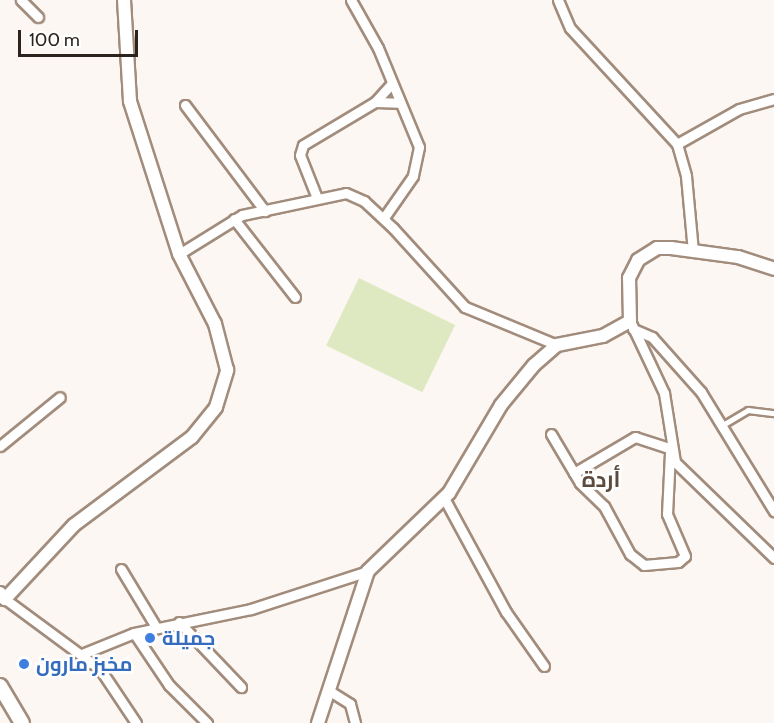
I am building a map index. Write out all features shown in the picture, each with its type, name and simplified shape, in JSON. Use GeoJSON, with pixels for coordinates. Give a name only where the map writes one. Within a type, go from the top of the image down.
{"type":"FeatureCollection","features":[{"type":"Feature","properties":{"kind":"main road"},"geometry":{"type":"LineString","coordinates":[[0,686],[5,705],[22,723]]}},
{"type":"Feature","properties":{"kind":"street"},"geometry":{"type":"LineString","coordinates":[[21,0],[38,16]]}},
{"type":"Feature","properties":{"kind":"street"},"geometry":{"type":"LineString","coordinates":[[124,0],[130,101],[179,254],[224,353],[227,370],[216,407],[170,457],[65,534],[2,596],[82,654],[118,689],[136,723]]}},
{"type":"Feature","properties":{"kind":"street"},"geometry":{"type":"LineString","coordinates":[[351,0],[378,48],[390,84],[416,134],[420,156],[404,193],[383,219]]}},
{"type":"Feature","properties":{"kind":"street"},"geometry":{"type":"LineString","coordinates":[[558,0],[570,28],[677,144],[686,176],[693,252]]}},
{"type":"Feature","properties":{"kind":"street"},"geometry":{"type":"LineString","coordinates":[[317,198],[300,149],[375,102],[390,84]]}},
{"type":"Feature","properties":{"kind":"street"},"geometry":{"type":"LineString","coordinates":[[677,144],[739,109],[774,99]]}},
{"type":"Feature","properties":{"kind":"street"},"geometry":{"type":"LineString","coordinates":[[375,102],[399,103]]}},
{"type":"Feature","properties":{"kind":"street"},"geometry":{"type":"LineString","coordinates":[[185,105],[265,211]]}},
{"type":"Feature","properties":{"kind":"street"},"geometry":{"type":"LineString","coordinates":[[179,254],[234,219],[317,198],[354,196],[383,219],[465,307],[557,345]]}},
{"type":"Feature","properties":{"kind":"street"},"geometry":{"type":"LineString","coordinates":[[234,219],[295,297]]}},
{"type":"Feature","properties":{"kind":"street"},"geometry":{"type":"LineString","coordinates":[[551,434],[574,473],[607,510],[635,561],[652,566],[678,562],[685,552],[666,506],[669,451],[664,393],[632,325],[629,278],[638,260],[657,248],[738,257],[774,269]]}},
{"type":"Feature","properties":{"kind":"street"},"geometry":{"type":"LineString","coordinates":[[82,654],[134,633],[250,609],[368,571],[444,498],[519,380],[557,345],[603,336],[632,325]]}},
{"type":"Feature","properties":{"kind":"street"},"geometry":{"type":"LineString","coordinates":[[632,325],[660,345],[723,425],[774,512]]}},
{"type":"Feature","properties":{"kind":"street"},"geometry":{"type":"LineString","coordinates":[[0,446],[60,397]]}},
{"type":"Feature","properties":{"kind":"street"},"geometry":{"type":"LineString","coordinates":[[574,473],[635,437],[669,451],[774,558]]}},
{"type":"Feature","properties":{"kind":"street"},"geometry":{"type":"LineString","coordinates":[[444,498],[506,612],[544,666]]}},
{"type":"Feature","properties":{"kind":"street"},"geometry":{"type":"LineString","coordinates":[[121,569],[156,627]]}},
{"type":"Feature","properties":{"kind":"street"},"geometry":{"type":"LineString","coordinates":[[318,723],[368,571]]}},
{"type":"Feature","properties":{"kind":"street"},"geometry":{"type":"LineString","coordinates":[[179,622],[242,687]]}},
{"type":"Feature","properties":{"kind":"street"},"geometry":{"type":"LineString","coordinates":[[134,633],[169,685],[207,723]]}},
{"type":"Feature","properties":{"kind":"street"},"geometry":{"type":"LineString","coordinates":[[328,690],[350,704],[355,723]]}},
{"type":"Feature","properties":{"kind":"lane"},"geometry":{"type":"LineString","coordinates":[[723,425],[748,410],[774,413]]}},
{"type":"Feature","properties":{"kind":"green space"},"geometry":{"type":"Polygon","coordinates":[[[359,278],[455,325],[422,392],[326,345],[359,278]]]}},
{"type":"Feature","properties":{"kind":"place","name":"جميلة"},"geometry":{"type":"Point","coordinates":[150,638]}},
{"type":"Feature","properties":{"kind":"place","name":"مخبز مارون"},"geometry":{"type":"Point","coordinates":[24,664]}},
{"type":"Feature","properties":{"kind":"district","name":"أردة"},"geometry":{"type":"Point","coordinates":[601,480]}}]}
